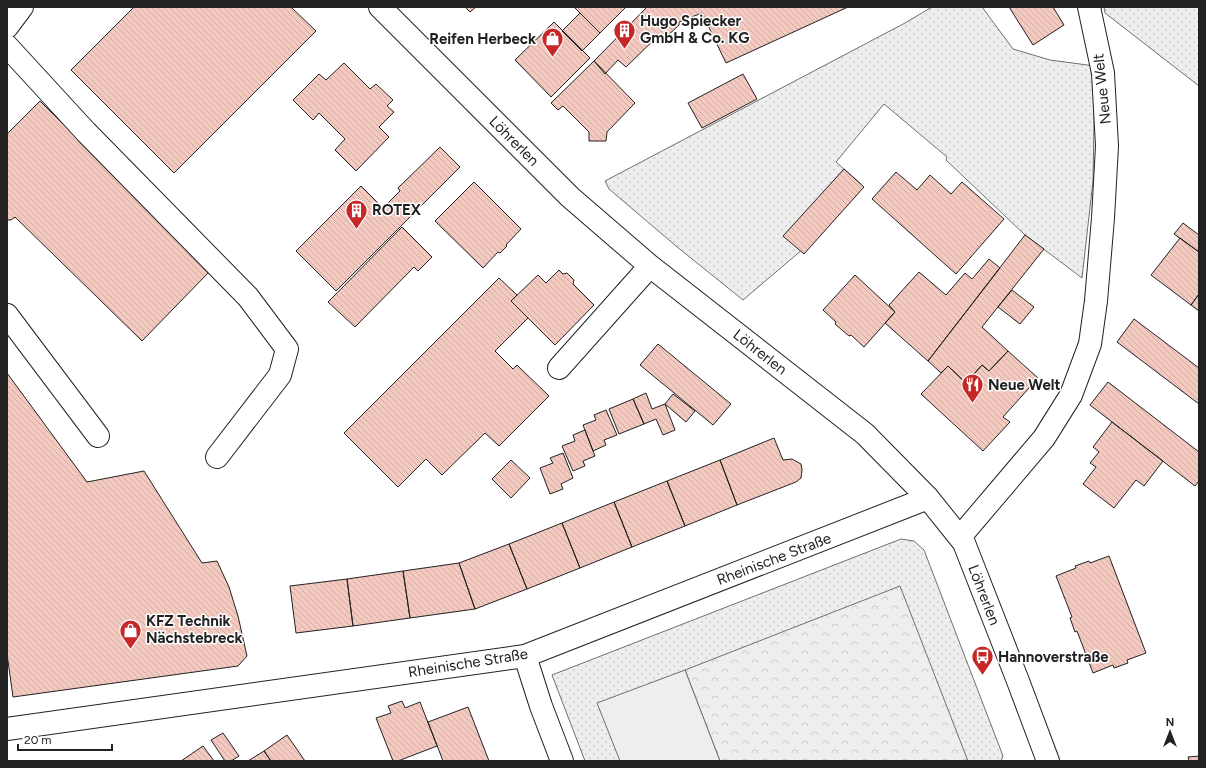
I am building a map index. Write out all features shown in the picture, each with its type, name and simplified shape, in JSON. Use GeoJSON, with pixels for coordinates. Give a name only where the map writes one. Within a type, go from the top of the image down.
{"type":"FeatureCollection","features":[{"type":"Feature","properties":{"kind":"street"},"geometry":{"type":"LineString","coordinates":[[7,28],[22,7]]}},
{"type":"Feature","properties":{"kind":"street","name":"Löhrerlen"},"geometry":{"type":"LineString","coordinates":[[380,7],[570,197],[650,266],[865,434],[928,498],[964,544],[1048,761]]}},
{"type":"Feature","properties":{"kind":"street","name":"Neue Welt"},"geometry":{"type":"LineString","coordinates":[[960,537],[1044,438],[1071,394],[1090,344],[1096,301],[1107,146],[1103,72],[1090,7]]}},
{"type":"Feature","properties":{"kind":"street"},"geometry":{"type":"LineString","coordinates":[[7,46],[86,132],[248,297],[287,349],[280,375],[217,458]]}},
{"type":"Feature","properties":{"kind":"street"},"geometry":{"type":"LineString","coordinates":[[559,368],[650,266]]}},
{"type":"Feature","properties":{"kind":"street"},"geometry":{"type":"LineString","coordinates":[[7,315],[98,436]]}},
{"type":"Feature","properties":{"kind":"street","name":"Rheinische Straße"},"geometry":{"type":"LineString","coordinates":[[7,729],[525,656],[928,498]]}},
{"type":"Feature","properties":{"kind":"street"},"geometry":{"type":"LineString","coordinates":[[525,656],[562,761]]}},
{"type":"Feature","properties":{"kind":"green space"},"geometry":{"type":"Polygon","coordinates":[[[932,7],[982,7],[1013,49],[1050,60],[1095,66],[1093,181],[1082,278],[1025,235],[946,160],[947,157],[884,104],[836,162],[861,184],[803,249],[743,300],[609,189],[605,181],[905,23],[932,7]]]}},
{"type":"Feature","properties":{"kind":"green space"},"geometry":{"type":"Polygon","coordinates":[[[1104,7],[1199,7],[1199,86],[1105,13],[1104,7]]]}},
{"type":"Feature","properties":{"kind":"green space"},"geometry":{"type":"Polygon","coordinates":[[[901,539],[914,541],[924,550],[1003,756],[1001,761],[585,761],[552,675],[901,539]]]}},
{"type":"Feature","properties":{"kind":"green space"},"geometry":{"type":"Polygon","coordinates":[[[900,586],[968,761],[720,761],[685,670],[900,586]]]}},
{"type":"Feature","properties":{"kind":"green space"},"geometry":{"type":"Polygon","coordinates":[[[685,670],[720,761],[620,761],[597,703],[685,670]]]}},
{"type":"Feature","properties":{"kind":"building"},"geometry":{"type":"Polygon","coordinates":[[[134,7],[291,7],[316,31],[174,173],[71,70],[134,7]]]}},
{"type":"Feature","properties":{"kind":"building"},"geometry":{"type":"Polygon","coordinates":[[[465,7],[476,7],[470,12],[465,7]]]}},
{"type":"Feature","properties":{"kind":"building"},"geometry":{"type":"Polygon","coordinates":[[[574,7],[626,7],[600,33],[574,7]]]}},
{"type":"Feature","properties":{"kind":"building","name":"Hugo Spiecker GmbH & Co. KG"},"geometry":{"type":"Polygon","coordinates":[[[647,7],[848,7],[726,63],[702,13],[679,22],[679,25],[664,39],[659,35],[626,67],[618,60],[605,74],[594,61],[647,7]]]}},
{"type":"Feature","properties":{"kind":"building"},"geometry":{"type":"Polygon","coordinates":[[[1009,7],[1053,7],[1064,25],[1033,45],[1009,7]]]}},
{"type":"Feature","properties":{"kind":"building"},"geometry":{"type":"Polygon","coordinates":[[[580,13],[600,33],[582,51],[562,31],[580,13]]]}},
{"type":"Feature","properties":{"kind":"building","name":"Reifen Herbeck"},"geometry":{"type":"Polygon","coordinates":[[[554,22],[590,58],[551,97],[515,60],[554,22]]]}},
{"type":"Feature","properties":{"kind":"building"},"geometry":{"type":"Polygon","coordinates":[[[594,61],[635,103],[607,132],[606,141],[589,141],[589,132],[563,106],[558,110],[551,103],[594,61]]]}},
{"type":"Feature","properties":{"kind":"building"},"geometry":{"type":"Polygon","coordinates":[[[344,63],[370,89],[376,84],[393,100],[387,106],[394,112],[379,127],[389,137],[356,171],[335,150],[345,139],[319,113],[313,120],[293,100],[319,74],[326,80],[344,63]]]}},
{"type":"Feature","properties":{"kind":"building"},"geometry":{"type":"Polygon","coordinates":[[[743,74],[757,99],[702,128],[688,103],[743,74]]]}},
{"type":"Feature","properties":{"kind":"building"},"geometry":{"type":"Polygon","coordinates":[[[40,101],[210,271],[142,341],[15,217],[11,220],[7,220],[7,134],[40,101]]]}},
{"type":"Feature","properties":{"kind":"building","name":"ROTEX"},"geometry":{"type":"Polygon","coordinates":[[[440,147],[460,167],[336,291],[296,251],[361,186],[383,208],[400,191],[398,188],[440,147]]]}},
{"type":"Feature","properties":{"kind":"building"},"geometry":{"type":"Polygon","coordinates":[[[844,169],[864,187],[804,254],[783,236],[844,169]]]}},
{"type":"Feature","properties":{"kind":"building"},"geometry":{"type":"Polygon","coordinates":[[[896,172],[917,190],[930,175],[951,194],[962,182],[1004,219],[956,274],[872,199],[896,172]]]}},
{"type":"Feature","properties":{"kind":"building"},"geometry":{"type":"Polygon","coordinates":[[[474,182],[521,229],[506,245],[507,246],[500,253],[498,252],[483,268],[435,221],[474,182]]]}},
{"type":"Feature","properties":{"kind":"building"},"geometry":{"type":"Polygon","coordinates":[[[1183,223],[1199,235],[1199,252],[1174,234],[1183,223]]]}},
{"type":"Feature","properties":{"kind":"building","name":"ROTEX"},"geometry":{"type":"Polygon","coordinates":[[[402,227],[432,257],[418,271],[414,267],[355,327],[328,302],[402,227]]]}},
{"type":"Feature","properties":{"kind":"building"},"geometry":{"type":"Polygon","coordinates":[[[1025,235],[1044,249],[982,327],[1008,351],[989,371],[982,365],[966,383],[948,366],[941,373],[928,361],[1025,235]]]}},
{"type":"Feature","properties":{"kind":"building"},"geometry":{"type":"Polygon","coordinates":[[[1180,238],[1199,252],[1199,294],[1191,305],[1151,275],[1180,238]]]}},
{"type":"Feature","properties":{"kind":"building"},"geometry":{"type":"Polygon","coordinates":[[[989,259],[1000,268],[928,361],[885,323],[895,312],[889,305],[919,272],[946,295],[965,273],[972,279],[989,259]]]}},
{"type":"Feature","properties":{"kind":"building"},"geometry":{"type":"Polygon","coordinates":[[[559,270],[563,274],[567,273],[574,280],[573,284],[594,305],[555,345],[511,301],[538,275],[546,283],[559,270]]]}},
{"type":"Feature","properties":{"kind":"building"},"geometry":{"type":"Polygon","coordinates":[[[855,275],[895,312],[864,347],[851,335],[849,336],[835,324],[836,322],[823,310],[855,275]]]}},
{"type":"Feature","properties":{"kind":"building"},"geometry":{"type":"Polygon","coordinates":[[[499,278],[517,295],[511,301],[528,318],[495,351],[513,369],[517,365],[549,396],[499,446],[485,433],[442,475],[426,459],[398,487],[344,433],[499,278]]]}},
{"type":"Feature","properties":{"kind":"building"},"geometry":{"type":"Polygon","coordinates":[[[1012,290],[1034,307],[1020,324],[998,307],[1012,290]]]}},
{"type":"Feature","properties":{"kind":"building"},"geometry":{"type":"Polygon","coordinates":[[[1199,294],[1199,311],[1191,305],[1199,294]]]}},
{"type":"Feature","properties":{"kind":"building"},"geometry":{"type":"Polygon","coordinates":[[[1134,319],[1199,368],[1199,404],[1117,342],[1134,319]]]}},
{"type":"Feature","properties":{"kind":"building"},"geometry":{"type":"Polygon","coordinates":[[[658,344],[731,404],[713,425],[640,365],[658,344]]]}},
{"type":"Feature","properties":{"kind":"building","name":"Neue Welt"},"geometry":{"type":"Polygon","coordinates":[[[1008,351],[1038,378],[1003,417],[1010,422],[983,451],[921,394],[948,366],[966,383],[982,365],[989,371],[1008,351]]]}},
{"type":"Feature","properties":{"kind":"building"},"geometry":{"type":"Polygon","coordinates":[[[7,373],[87,482],[144,471],[202,563],[217,561],[229,587],[238,616],[247,656],[238,666],[13,697],[7,654],[7,373]]]}},
{"type":"Feature","properties":{"kind":"building"},"geometry":{"type":"Polygon","coordinates":[[[1108,382],[1199,452],[1199,481],[1195,486],[1090,405],[1108,382]]]}},
{"type":"Feature","properties":{"kind":"building"},"geometry":{"type":"Polygon","coordinates":[[[646,393],[652,409],[665,404],[675,430],[663,435],[656,419],[644,424],[633,399],[646,393]]]}},
{"type":"Feature","properties":{"kind":"building"},"geometry":{"type":"Polygon","coordinates":[[[673,394],[695,411],[686,422],[665,404],[673,394]]]}},
{"type":"Feature","properties":{"kind":"building"},"geometry":{"type":"Polygon","coordinates":[[[633,399],[644,424],[619,434],[609,409],[633,399]]]}},
{"type":"Feature","properties":{"kind":"building"},"geometry":{"type":"Polygon","coordinates":[[[606,410],[617,435],[604,440],[606,445],[593,451],[583,425],[596,420],[594,415],[606,410]]]}},
{"type":"Feature","properties":{"kind":"building"},"geometry":{"type":"Polygon","coordinates":[[[1112,422],[1163,461],[1144,486],[1136,480],[1114,508],[1083,484],[1096,467],[1090,463],[1099,452],[1093,447],[1112,422]]]}},
{"type":"Feature","properties":{"kind":"building"},"geometry":{"type":"Polygon","coordinates":[[[585,430],[595,456],[583,461],[585,466],[573,471],[562,446],[575,441],[573,435],[585,430]]]}},
{"type":"Feature","properties":{"kind":"building"},"geometry":{"type":"Polygon","coordinates":[[[774,438],[783,460],[792,459],[801,464],[801,478],[796,482],[737,505],[720,460],[774,438]]]}},
{"type":"Feature","properties":{"kind":"building"},"geometry":{"type":"Polygon","coordinates":[[[563,453],[573,478],[561,484],[563,489],[550,494],[540,468],[553,463],[550,458],[563,453]]]}},
{"type":"Feature","properties":{"kind":"building"},"geometry":{"type":"Polygon","coordinates":[[[511,460],[530,478],[511,498],[492,479],[511,460]]]}},
{"type":"Feature","properties":{"kind":"building"},"geometry":{"type":"Polygon","coordinates":[[[720,460],[737,505],[685,526],[667,481],[720,460]]]}},
{"type":"Feature","properties":{"kind":"building"},"geometry":{"type":"Polygon","coordinates":[[[667,481],[685,526],[632,547],[614,502],[667,481]]]}},
{"type":"Feature","properties":{"kind":"building"},"geometry":{"type":"Polygon","coordinates":[[[614,502],[632,547],[580,568],[562,523],[614,502]]]}},
{"type":"Feature","properties":{"kind":"building"},"geometry":{"type":"Polygon","coordinates":[[[562,523],[580,568],[527,589],[509,544],[562,523]]]}},
{"type":"Feature","properties":{"kind":"building"},"geometry":{"type":"Polygon","coordinates":[[[509,544],[527,589],[475,609],[459,563],[509,544]]]}},
{"type":"Feature","properties":{"kind":"building"},"geometry":{"type":"Polygon","coordinates":[[[1109,556],[1146,653],[1127,660],[1128,663],[1114,668],[1113,665],[1093,673],[1077,631],[1075,632],[1070,618],[1072,617],[1056,576],[1076,568],[1075,566],[1089,561],[1090,563],[1109,556]]]}},
{"type":"Feature","properties":{"kind":"building"},"geometry":{"type":"Polygon","coordinates":[[[459,563],[475,609],[410,618],[403,571],[459,563]]]}},
{"type":"Feature","properties":{"kind":"building"},"geometry":{"type":"Polygon","coordinates":[[[403,571],[410,618],[353,626],[347,579],[403,571]]]}},
{"type":"Feature","properties":{"kind":"building"},"geometry":{"type":"Polygon","coordinates":[[[347,579],[353,626],[296,633],[290,586],[347,579]]]}},
{"type":"Feature","properties":{"kind":"building"},"geometry":{"type":"Polygon","coordinates":[[[402,701],[405,708],[420,702],[437,746],[398,761],[393,761],[376,718],[391,713],[388,706],[402,701]]]}},
{"type":"Feature","properties":{"kind":"building"},"geometry":{"type":"Polygon","coordinates":[[[468,707],[489,761],[443,761],[428,722],[468,707]]]}},
{"type":"Feature","properties":{"kind":"building"},"geometry":{"type":"Polygon","coordinates":[[[223,733],[239,756],[231,761],[225,761],[211,740],[223,733]]]}},
{"type":"Feature","properties":{"kind":"building"},"geometry":{"type":"Polygon","coordinates":[[[287,735],[305,761],[271,761],[264,751],[287,735]]]}},
{"type":"Feature","properties":{"kind":"building"},"geometry":{"type":"Polygon","coordinates":[[[203,746],[214,761],[181,761],[203,746]]]}},
{"type":"Feature","properties":{"kind":"building"},"geometry":{"type":"Polygon","coordinates":[[[264,751],[271,761],[248,761],[264,751]]]}},
{"type":"Feature","properties":{"kind":"building"},"geometry":{"type":"Polygon","coordinates":[[[1199,756],[1199,761],[1189,761],[1188,757],[1199,756]]]}},
{"type":"Feature","properties":{"kind":"place","name":"Hugo Spiecker GmbH & Co. KG"},"geometry":{"type":"Point","coordinates":[624,50]}},
{"type":"Feature","properties":{"kind":"place","name":"Reifen Herbeck"},"geometry":{"type":"Point","coordinates":[552,58]}},
{"type":"Feature","properties":{"kind":"place","name":"ROTEX"},"geometry":{"type":"Point","coordinates":[357,230]}},
{"type":"Feature","properties":{"kind":"place","name":"Neue Welt"},"geometry":{"type":"Point","coordinates":[973,404]}},
{"type":"Feature","properties":{"kind":"place","name":"KFZ Technik Nächstebreck"},"geometry":{"type":"Point","coordinates":[130,650]}},
{"type":"Feature","properties":{"kind":"place","name":"Hannoverstraße"},"geometry":{"type":"Point","coordinates":[982,676]}}]}
